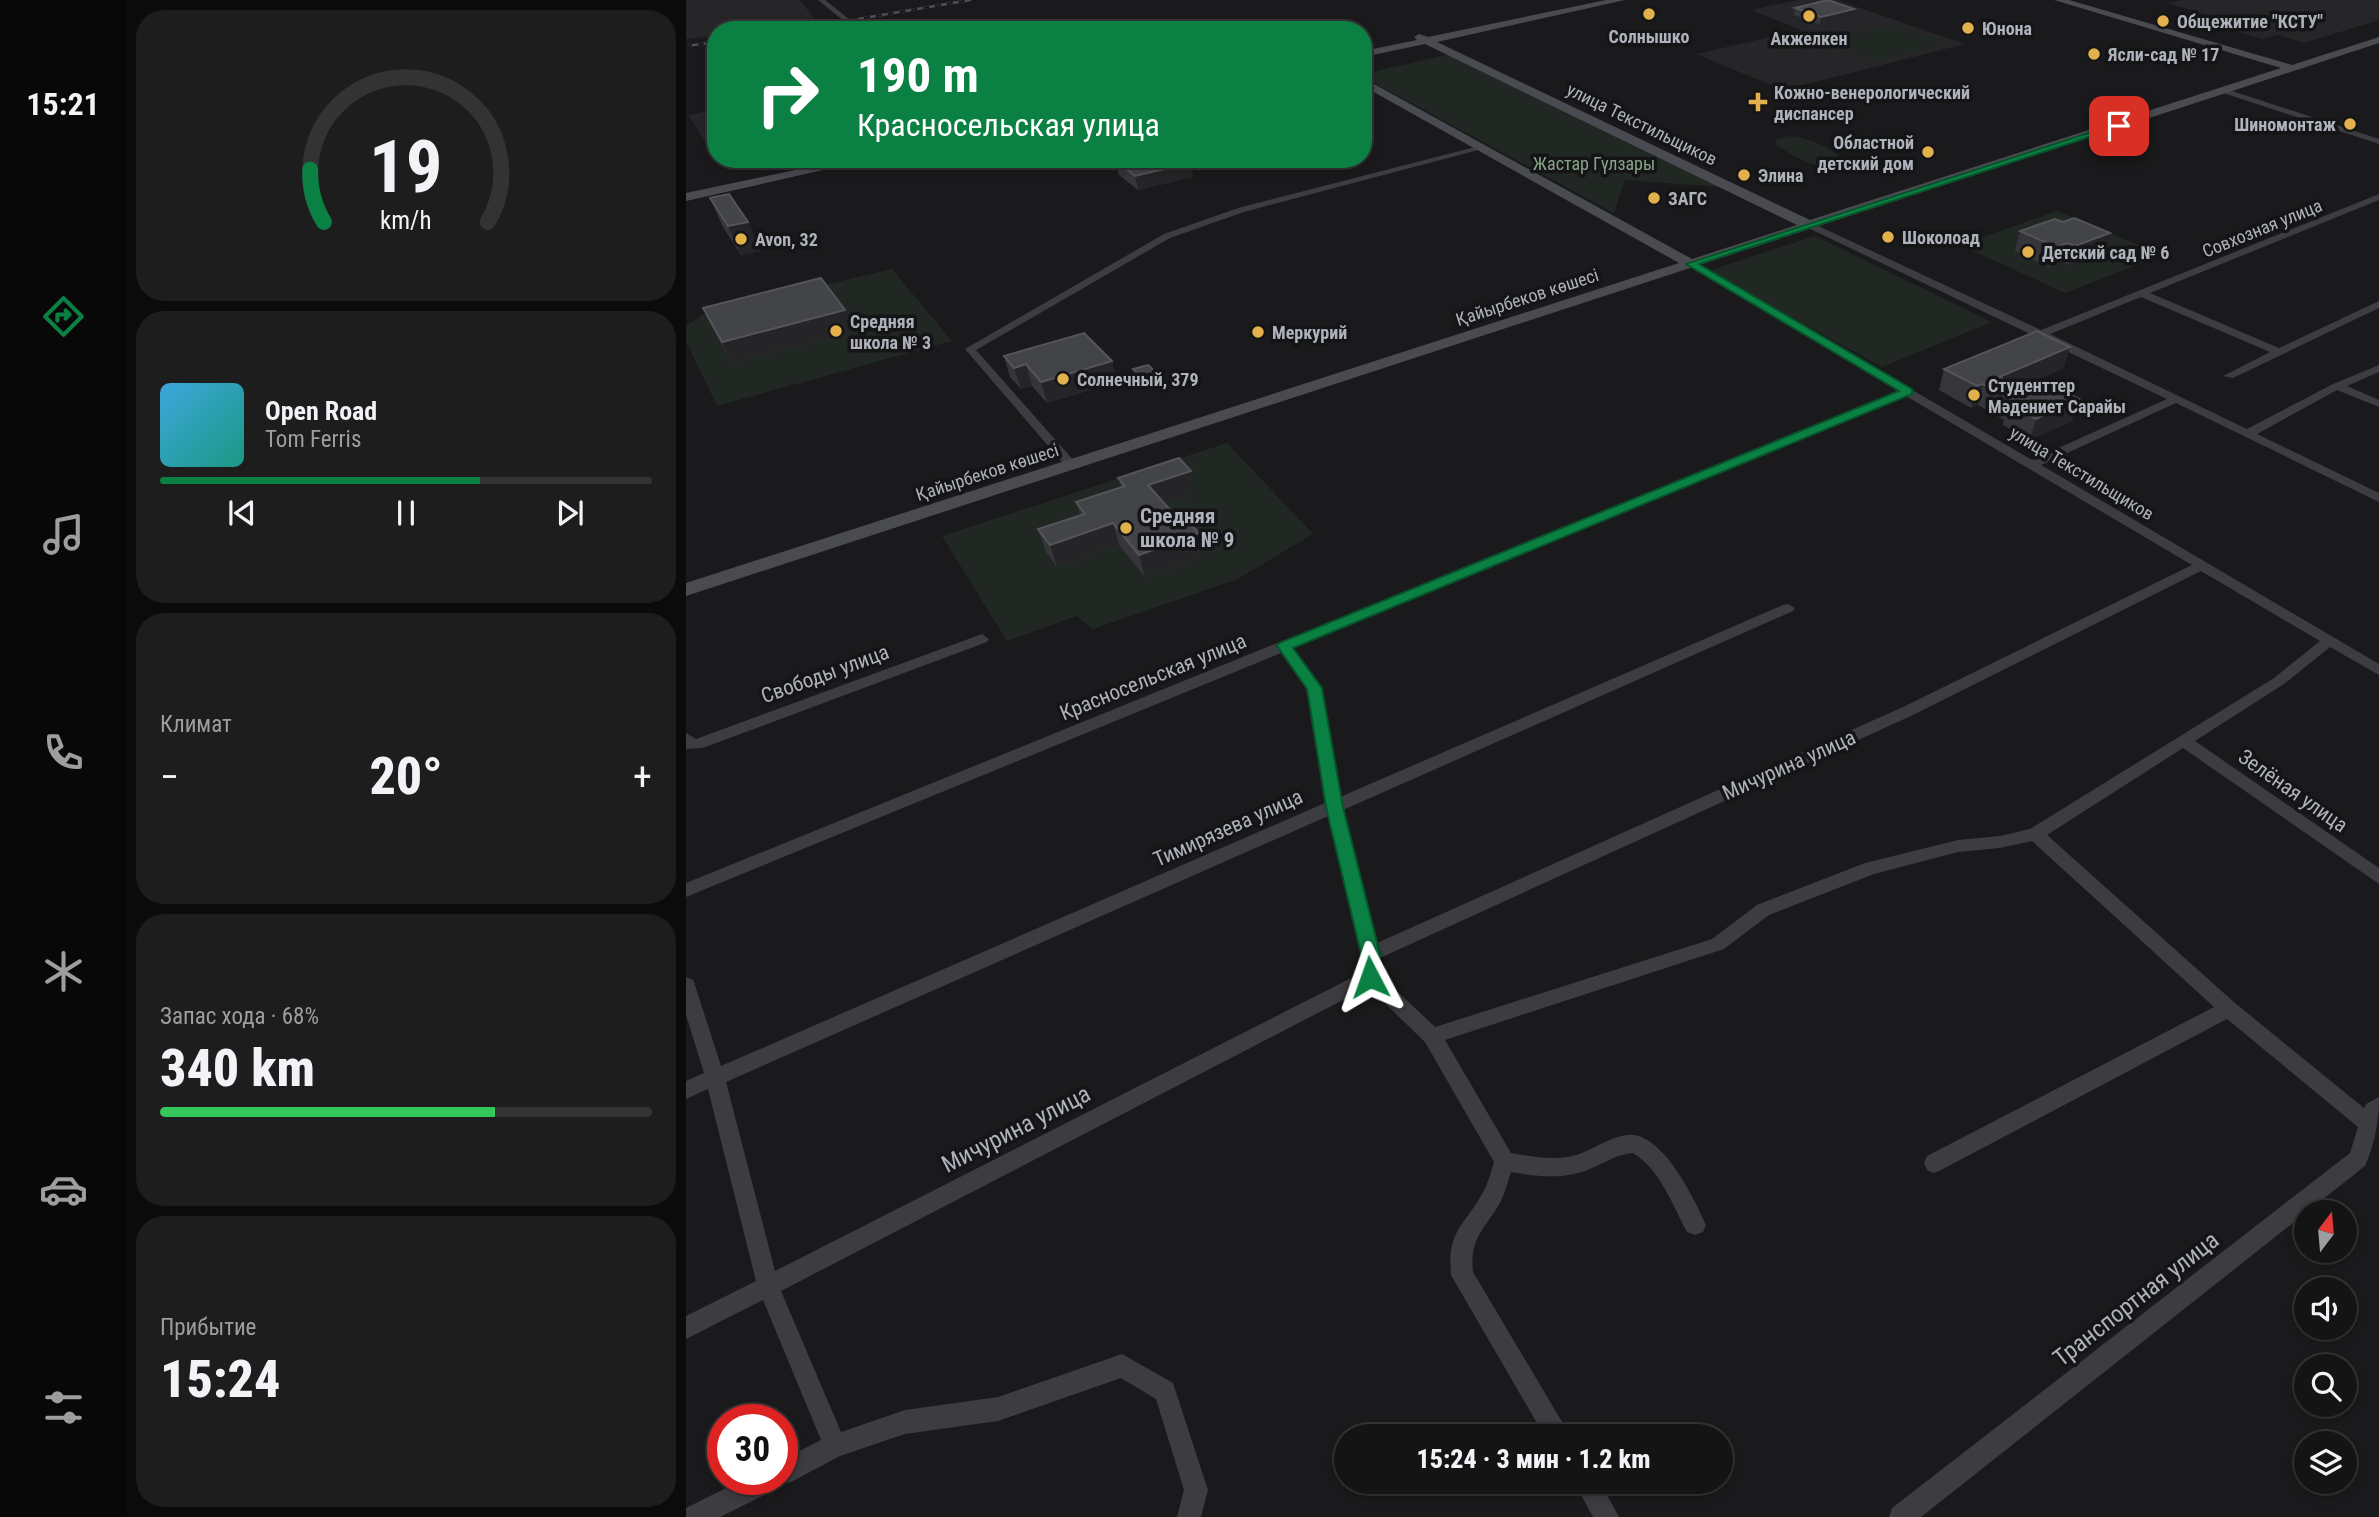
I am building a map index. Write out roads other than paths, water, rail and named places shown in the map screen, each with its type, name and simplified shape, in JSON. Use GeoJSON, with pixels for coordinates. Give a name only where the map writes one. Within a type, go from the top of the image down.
{"type":"FeatureCollection","features":[{"type":"Feature","properties":{"kind":"street"},"geometry":{"type":"LineString","coordinates":[[821,0],[848,21]]}},
{"type":"Feature","properties":{"kind":"street"},"geometry":{"type":"LineString","coordinates":[[1372,52],[1596,0]]}},
{"type":"Feature","properties":{"kind":"street"},"geometry":{"type":"LineString","coordinates":[[1372,48],[1620,0]]}},
{"type":"Feature","properties":{"kind":"street"},"geometry":{"type":"LineString","coordinates":[[2059,0],[2294,69]]}},
{"type":"Feature","properties":{"kind":"street","name":"улица Текстильщиков"},"geometry":{"type":"LineString","coordinates":[[1424,39],[2379,498]]}},
{"type":"Feature","properties":{"kind":"street","name":"Қайырбеков көшесі"},"geometry":{"type":"LineString","coordinates":[[686,590],[2226,92],[2379,40]]}},
{"type":"Feature","properties":{"kind":"street","name":"улица Текстильщиков"},"geometry":{"type":"LineString","coordinates":[[1372,86],[1691,264],[2379,670]]}},
{"type":"Feature","properties":{"kind":"street"},"geometry":{"type":"LineString","coordinates":[[2226,92],[2379,142]]}},
{"type":"Feature","properties":{"kind":"street"},"geometry":{"type":"LineString","coordinates":[[1071,465],[970,349],[1167,236],[1241,210],[1482,148]]}},
{"type":"Feature","properties":{"kind":"street"},"geometry":{"type":"LineString","coordinates":[[686,190],[792,168]]}},
{"type":"Feature","properties":{"kind":"street"},"geometry":{"type":"LineString","coordinates":[[686,197],[823,168]]}},
{"type":"Feature","properties":{"kind":"street","name":"Совхозная улица"},"geometry":{"type":"LineString","coordinates":[[2040,334],[2379,197]]}},
{"type":"Feature","properties":{"kind":"street"},"geometry":{"type":"LineString","coordinates":[[2143,294],[2277,351]]}},
{"type":"Feature","properties":{"kind":"street"},"geometry":{"type":"LineString","coordinates":[[2229,376],[2379,304]]}},
{"type":"Feature","properties":{"kind":"street"},"geometry":{"type":"LineString","coordinates":[[2368,309],[2379,314]]}},
{"type":"Feature","properties":{"kind":"street"},"geometry":{"type":"LineString","coordinates":[[2247,434],[2337,386],[2379,368]]}},
{"type":"Feature","properties":{"kind":"street"},"geometry":{"type":"LineString","coordinates":[[2337,386],[2379,404]]}},
{"type":"Feature","properties":{"kind":"street","name":"Красносельская улица"},"geometry":{"type":"LineString","coordinates":[[686,890],[1908,391]]}},
{"type":"Feature","properties":{"kind":"street"},"geometry":{"type":"LineString","coordinates":[[2032,464],[2176,400]]}},
{"type":"Feature","properties":{"kind":"street","name":"Мичурина улица"},"geometry":{"type":"LineString","coordinates":[[1370,954],[1908,711],[2203,565]]}},
{"type":"Feature","properties":{"kind":"street","name":"Тимирязева улица"},"geometry":{"type":"LineString","coordinates":[[686,1090],[1788,608]]}},
{"type":"Feature","properties":{"kind":"street","name":"Свободы улица"},"geometry":{"type":"LineString","coordinates":[[686,738],[688,744],[697,744],[982,639]]}},
{"type":"Feature","properties":{"kind":"street"},"geometry":{"type":"LineString","coordinates":[[1432,1035],[1718,944],[1763,910],[1871,868],[1958,846],[2000,842],[2035,834],[2279,681],[2329,641]]}},
{"type":"Feature","properties":{"kind":"street"},"geometry":{"type":"LineString","coordinates":[[1284,646],[1314,688],[1334,807],[1370,954],[1370,977],[1432,1035],[1505,1161]]}},
{"type":"Feature","properties":{"kind":"street","name":"Зелёная улица"},"geometry":{"type":"LineString","coordinates":[[2184,741],[2379,877]]}},
{"type":"Feature","properties":{"kind":"street"},"geometry":{"type":"LineString","coordinates":[[2035,834],[2228,1009],[2374,1115]]}},
{"type":"Feature","properties":{"kind":"street","name":"Мичурина улица"},"geometry":{"type":"LineString","coordinates":[[686,1328],[1370,977]]}},
{"type":"Feature","properties":{"kind":"street"},"geometry":{"type":"LineString","coordinates":[[686,985],[715,1077],[768,1286],[835,1446]]}},
{"type":"Feature","properties":{"kind":"street"},"geometry":{"type":"LineString","coordinates":[[1934,1163],[2228,1009]]}},
{"type":"Feature","properties":{"kind":"street","name":"Транспортная улица"},"geometry":{"type":"LineString","coordinates":[[1901,1517],[2358,1159],[2374,1115]]}},
{"type":"Feature","properties":{"kind":"street"},"geometry":{"type":"LineString","coordinates":[[1505,1161],[1555,1169],[1580,1164],[1626,1145],[1640,1146],[1655,1158],[1695,1225]]}},
{"type":"Feature","properties":{"kind":"street"},"geometry":{"type":"LineString","coordinates":[[1505,1161],[1491,1199],[1469,1229],[1460,1252],[1462,1275],[1551,1424]]}},
{"type":"Feature","properties":{"kind":"street"},"geometry":{"type":"LineString","coordinates":[[798,1464],[835,1446],[905,1422],[998,1409],[1122,1366],[1165,1391],[1196,1490],[1189,1517]]}},
{"type":"Feature","properties":{"kind":"street"},"geometry":{"type":"LineString","coordinates":[[1593,1494],[1607,1517]]}},
{"type":"Feature","properties":{"kind":"street"},"geometry":{"type":"LineString","coordinates":[[694,1517],[738,1495]]}},
{"type":"Feature","properties":{"kind":"railway"},"geometry":{"type":"LineString","coordinates":[[846,21],[970,0]]}},
{"type":"Feature","properties":{"kind":"railway"},"geometry":{"type":"LineString","coordinates":[[686,46],[707,43]]}},
{"type":"Feature","properties":{"kind":"place","name":"Солнышко"},"geometry":{"type":"Point","coordinates":[1649,14]}},
{"type":"Feature","properties":{"kind":"place","name":"Акжелкен"},"geometry":{"type":"Point","coordinates":[1809,16]}},
{"type":"Feature","properties":{"kind":"place","name":"Общежитие \"КСТУ\""},"geometry":{"type":"Point","coordinates":[2163,21]}},
{"type":"Feature","properties":{"kind":"place","name":"Юнона"},"geometry":{"type":"Point","coordinates":[1968,28]}},
{"type":"Feature","properties":{"kind":"place","name":"Ясли-сад № 17"},"geometry":{"type":"Point","coordinates":[2094,54]}},
{"type":"Feature","properties":{"kind":"place","name":"Кожно-венерологический диспансер"},"geometry":{"type":"Point","coordinates":[1758,102]}},
{"type":"Feature","properties":{"kind":"place","name":"Шиномонтаж"},"geometry":{"type":"Point","coordinates":[2350,124]}},
{"type":"Feature","properties":{"kind":"place","name":"Областной детский дом"},"geometry":{"type":"Point","coordinates":[1928,152]}},
{"type":"Feature","properties":{"kind":"place","name":"Элина"},"geometry":{"type":"Point","coordinates":[1744,175]}},
{"type":"Feature","properties":{"kind":"place","name":"ЗАГС"},"geometry":{"type":"Point","coordinates":[1654,198]}},
{"type":"Feature","properties":{"kind":"place","name":"Шоколоад"},"geometry":{"type":"Point","coordinates":[1888,237]}},
{"type":"Feature","properties":{"kind":"place","name":"Avon, 32"},"geometry":{"type":"Point","coordinates":[741,239]}},
{"type":"Feature","properties":{"kind":"place","name":"Детский сад № 6"},"geometry":{"type":"Point","coordinates":[2028,252]}},
{"type":"Feature","properties":{"kind":"place","name":"Средняя школа № 3"},"geometry":{"type":"Point","coordinates":[836,331]}},
{"type":"Feature","properties":{"kind":"place","name":"Меркурий"},"geometry":{"type":"Point","coordinates":[1258,332]}},
{"type":"Feature","properties":{"kind":"place","name":"Солнечный, 379"},"geometry":{"type":"Point","coordinates":[1063,379]}},
{"type":"Feature","properties":{"kind":"place","name":"Студенттер Мәдениет Сарайы"},"geometry":{"type":"Point","coordinates":[1974,395]}},
{"type":"Feature","properties":{"kind":"place","name":"Средняя школа № 9"},"geometry":{"type":"Point","coordinates":[1126,528]}},
{"type":"Feature","properties":{"kind":"park label","name":"Жастар Гүлзары"},"geometry":{"type":"Point","coordinates":[1594,163]}}]}
